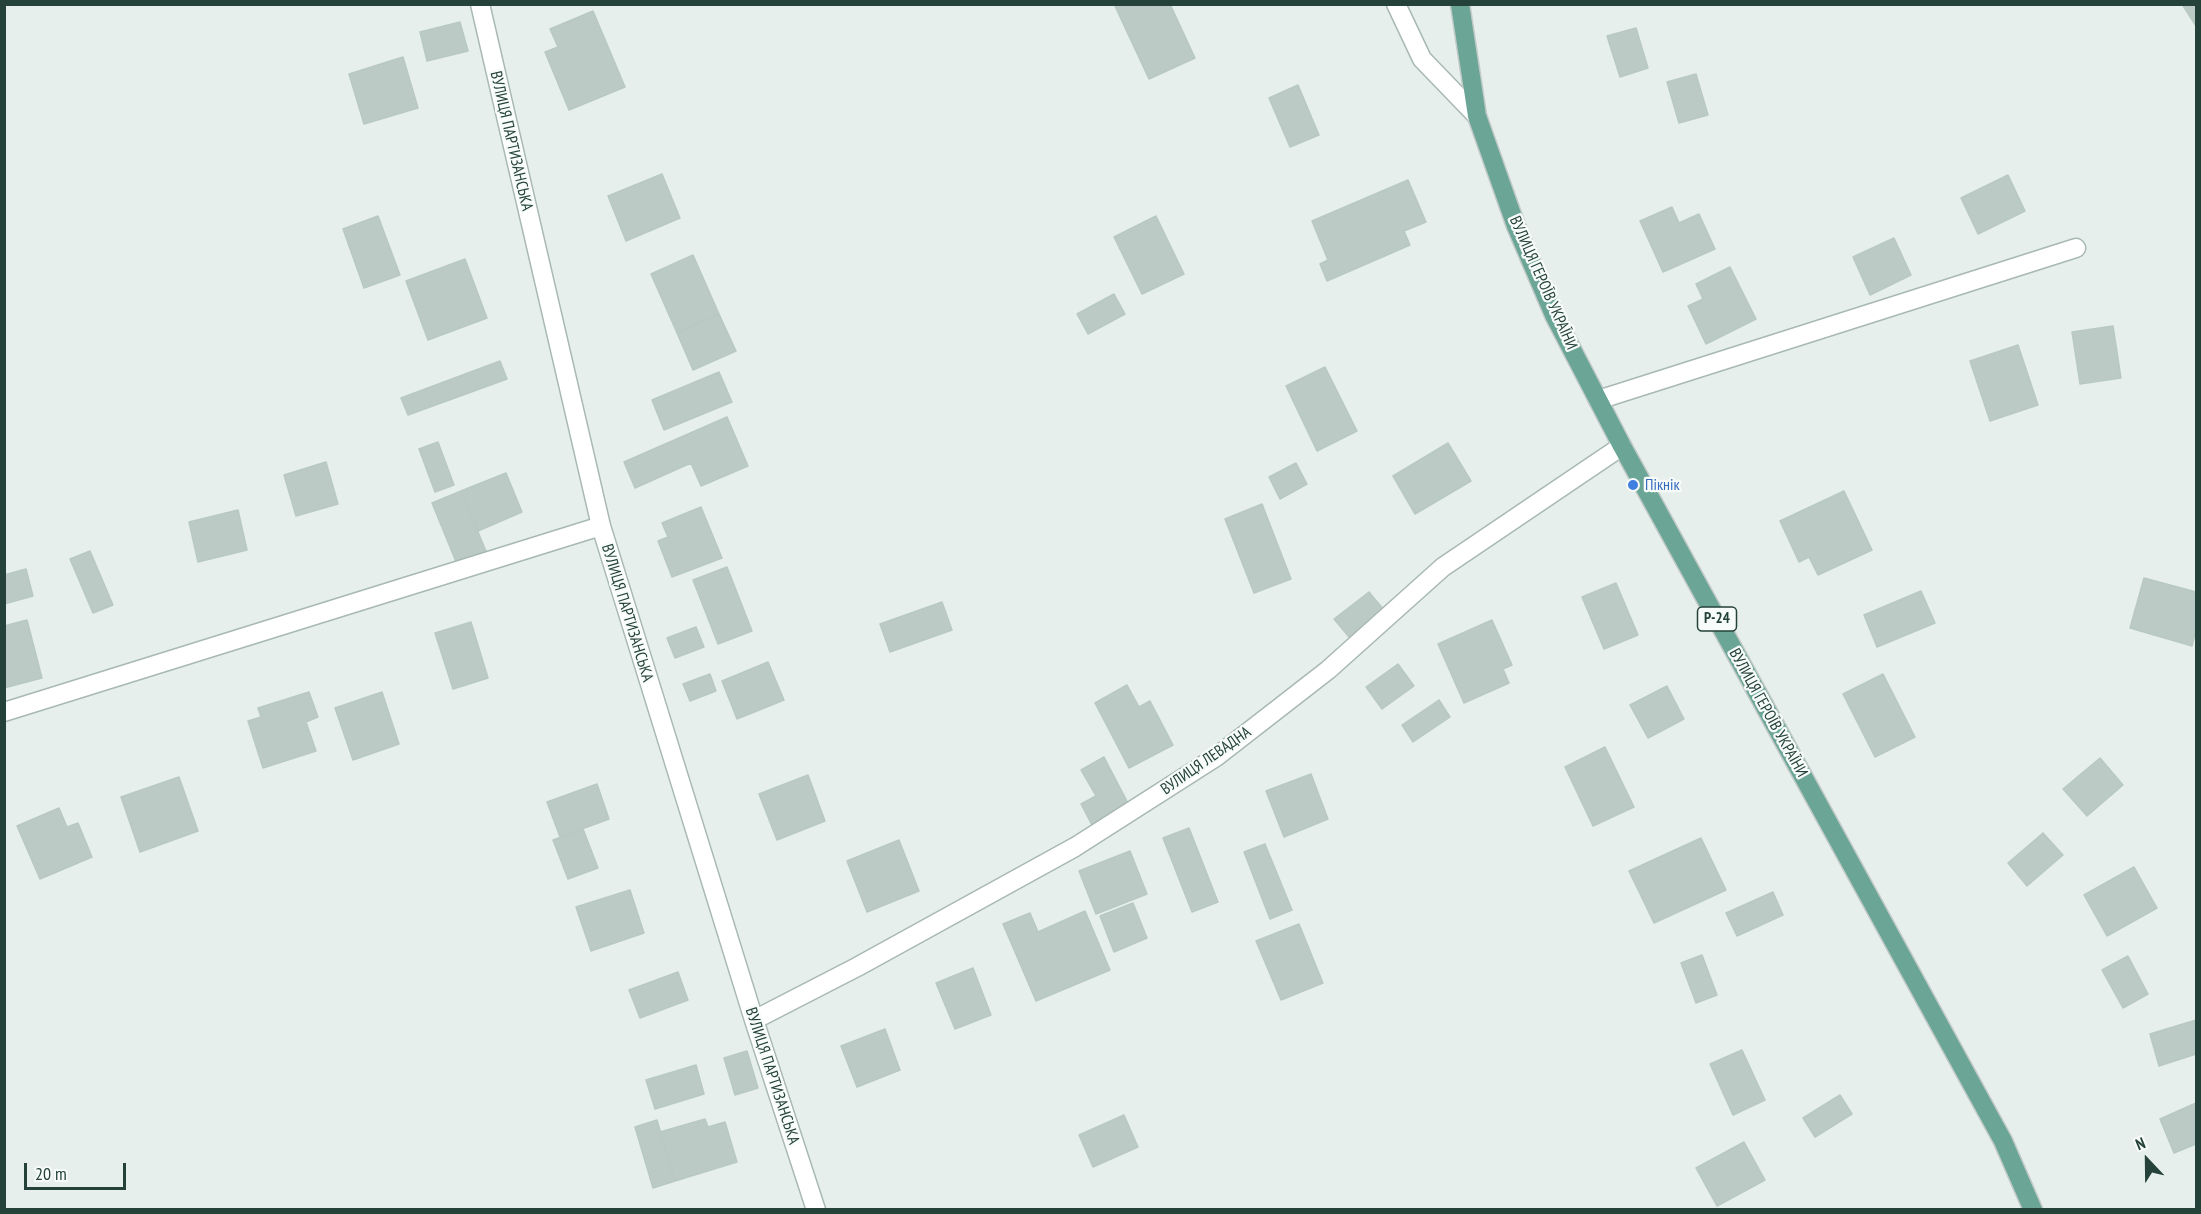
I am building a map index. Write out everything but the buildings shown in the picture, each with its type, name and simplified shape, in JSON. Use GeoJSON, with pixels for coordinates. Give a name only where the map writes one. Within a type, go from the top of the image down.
{"type":"FeatureCollection","features":[{"type":"Feature","properties":{"kind":"main road","name":"ВУЛИЦЯ ГЕРОЇВ УКРАЇНИ"},"geometry":{"type":"LineString","coordinates":[[1460,4],[1477,116],[1524,246],[1554,315],[1622,446],[2003,1141],[2033,1209]]}},
{"type":"Feature","properties":{"kind":"street","name":"ВУЛИЦЯ ПАРТИЗАНСЬКА"},"geometry":{"type":"LineString","coordinates":[[480,4],[601,526],[754,1020],[816,1209]]}},
{"type":"Feature","properties":{"kind":"street"},"geometry":{"type":"LineString","coordinates":[[1396,4],[1422,59],[1477,116]]}},
{"type":"Feature","properties":{"kind":"street"},"geometry":{"type":"LineString","coordinates":[[1598,400],[2076,248]]}},
{"type":"Feature","properties":{"kind":"street","name":"ВУЛИЦЯ ЛЕВАДНА"},"geometry":{"type":"LineString","coordinates":[[754,1020],[856,968],[1075,847],[1216,757],[1328,670],[1443,567],[1622,446]]}},
{"type":"Feature","properties":{"kind":"street"},"geometry":{"type":"LineString","coordinates":[[4,712],[601,526]]}},
{"type":"Feature","properties":{"kind":"place","name":"Пікнік"},"geometry":{"type":"Point","coordinates":[1633,485]}}]}
